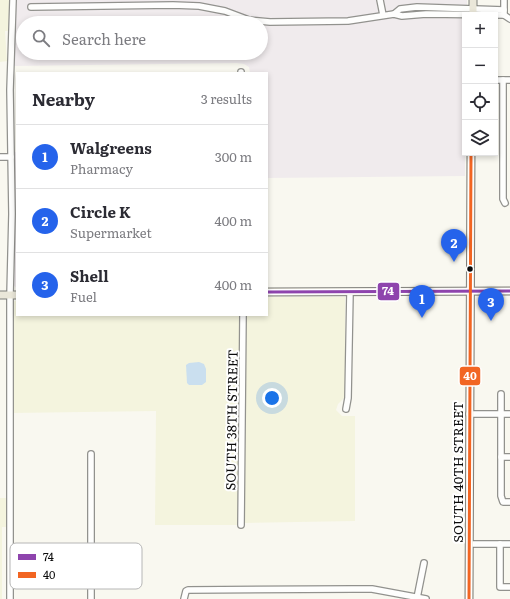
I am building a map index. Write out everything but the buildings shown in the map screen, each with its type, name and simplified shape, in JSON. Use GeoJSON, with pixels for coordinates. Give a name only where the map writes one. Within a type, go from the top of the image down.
{"type":"FeatureCollection","features":[{"type":"Feature","properties":{"kind":"main road"},"geometry":{"type":"LineString","coordinates":[[473,0],[473,12]]}},
{"type":"Feature","properties":{"kind":"main road","name":"SOUTH 40TH STREET"},"geometry":{"type":"LineString","coordinates":[[469,599],[471,156]]}},
{"type":"Feature","properties":{"kind":"main road"},"geometry":{"type":"LineString","coordinates":[[268,292],[510,291]]}},
{"type":"Feature","properties":{"kind":"main road"},"geometry":{"type":"LineString","coordinates":[[0,295],[14,295]]}},
{"type":"Feature","properties":{"kind":"street"},"geometry":{"type":"LineString","coordinates":[[11,543],[14,295],[10,90],[14,0]]}},
{"type":"Feature","properties":{"kind":"street"},"geometry":{"type":"LineString","coordinates":[[380,0],[383,15]]}},
{"type":"Feature","properties":{"kind":"street"},"geometry":{"type":"LineString","coordinates":[[504,0],[506,15]]}},
{"type":"Feature","properties":{"kind":"street"},"geometry":{"type":"LineString","coordinates":[[31,7],[173,2],[225,11],[238,16]]}},
{"type":"Feature","properties":{"kind":"street"},"geometry":{"type":"LineString","coordinates":[[268,22],[348,21],[394,14],[400,9],[417,7],[464,12]]}},
{"type":"Feature","properties":{"kind":"street"},"geometry":{"type":"LineString","coordinates":[[498,80],[510,80]]}},
{"type":"Feature","properties":{"kind":"street"},"geometry":{"type":"LineString","coordinates":[[503,80],[503,199],[505,203]]}},
{"type":"Feature","properties":{"kind":"street"},"geometry":{"type":"LineString","coordinates":[[503,129],[510,129]]}},
{"type":"Feature","properties":{"kind":"street"},"geometry":{"type":"LineString","coordinates":[[0,157],[11,157]]}},
{"type":"Feature","properties":{"kind":"street"},"geometry":{"type":"LineString","coordinates":[[503,179],[510,179]]}},
{"type":"Feature","properties":{"kind":"street"},"geometry":{"type":"LineString","coordinates":[[346,409],[348,398],[350,292]]}},
{"type":"Feature","properties":{"kind":"street","name":"SOUTH 38TH STREET"},"geometry":{"type":"LineString","coordinates":[[241,525],[243,316]]}},
{"type":"Feature","properties":{"kind":"street"},"geometry":{"type":"LineString","coordinates":[[501,394],[501,496],[503,502],[510,502]]}},
{"type":"Feature","properties":{"kind":"street"},"geometry":{"type":"LineString","coordinates":[[469,414],[510,414]]}},
{"type":"Feature","properties":{"kind":"street"},"geometry":{"type":"LineString","coordinates":[[91,454],[91,543]]}},
{"type":"Feature","properties":{"kind":"street"},"geometry":{"type":"LineString","coordinates":[[501,457],[510,457]]}},
{"type":"Feature","properties":{"kind":"street"},"geometry":{"type":"LineString","coordinates":[[469,544],[510,544]]}},
{"type":"Feature","properties":{"kind":"street"},"geometry":{"type":"LineString","coordinates":[[500,544],[500,587],[510,587]]}},
{"type":"Feature","properties":{"kind":"street"},"geometry":{"type":"LineString","coordinates":[[417,598],[424,563]]}},
{"type":"Feature","properties":{"kind":"street"},"geometry":{"type":"LineString","coordinates":[[10,589],[10,599]]}},
{"type":"Feature","properties":{"kind":"street"},"geometry":{"type":"LineString","coordinates":[[184,599],[188,590],[372,589],[426,599]]}},
{"type":"Feature","properties":{"kind":"shaded area"},"geometry":{"type":"Polygon","coordinates":[[[15,0],[467,0],[467,12],[462,12],[462,156],[465,156],[465,176],[268,178],[268,72],[250,72],[249,67],[244,64],[14,66],[15,0]]]}},
{"type":"Feature","properties":{"kind":"shaded area"},"geometry":{"type":"Polygon","coordinates":[[[15,152],[16,152],[16,287],[13,283],[15,152]]]}},
{"type":"Feature","properties":{"kind":"green space"},"geometry":{"type":"Polygon","coordinates":[[[0,0],[11,0],[11,31],[5,31],[7,61],[0,62],[0,0]]]}},
{"type":"Feature","properties":{"kind":"green space"},"geometry":{"type":"Polygon","coordinates":[[[268,297],[345,297],[345,397],[338,404],[336,410],[342,416],[355,416],[355,521],[244,523],[243,410],[239,411],[239,525],[155,525],[156,411],[11,413],[13,302],[16,300],[16,316],[268,316],[268,297]]]}},
{"type":"Feature","properties":{"kind":"green space"},"geometry":{"type":"Polygon","coordinates":[[[0,498],[7,498],[7,527],[2,527],[2,599],[0,599],[0,498]]]}},
{"type":"Feature","properties":{"kind":"water"},"geometry":{"type":"Polygon","coordinates":[[[199,362],[204,364],[206,369],[206,382],[202,385],[189,385],[187,383],[186,365],[189,363],[199,362]]]}},
{"type":"Feature","properties":{"kind":"transit line","name":"40"},"geometry":{"type":"LineString","coordinates":[[469,599],[471,156]]}},
{"type":"Feature","properties":{"kind":"transit line","name":"74"},"geometry":{"type":"LineString","coordinates":[[268,292],[510,291]]}},
{"type":"Feature","properties":{"kind":"place","name":"Circle K"},"geometry":{"type":"Point","coordinates":[454,262]}},
{"type":"Feature","properties":{"kind":"place","name":"Walgreens"},"geometry":{"type":"Point","coordinates":[422,318]}},
{"type":"Feature","properties":{"kind":"place","name":"Shell"},"geometry":{"type":"Point","coordinates":[491,321]}}]}
